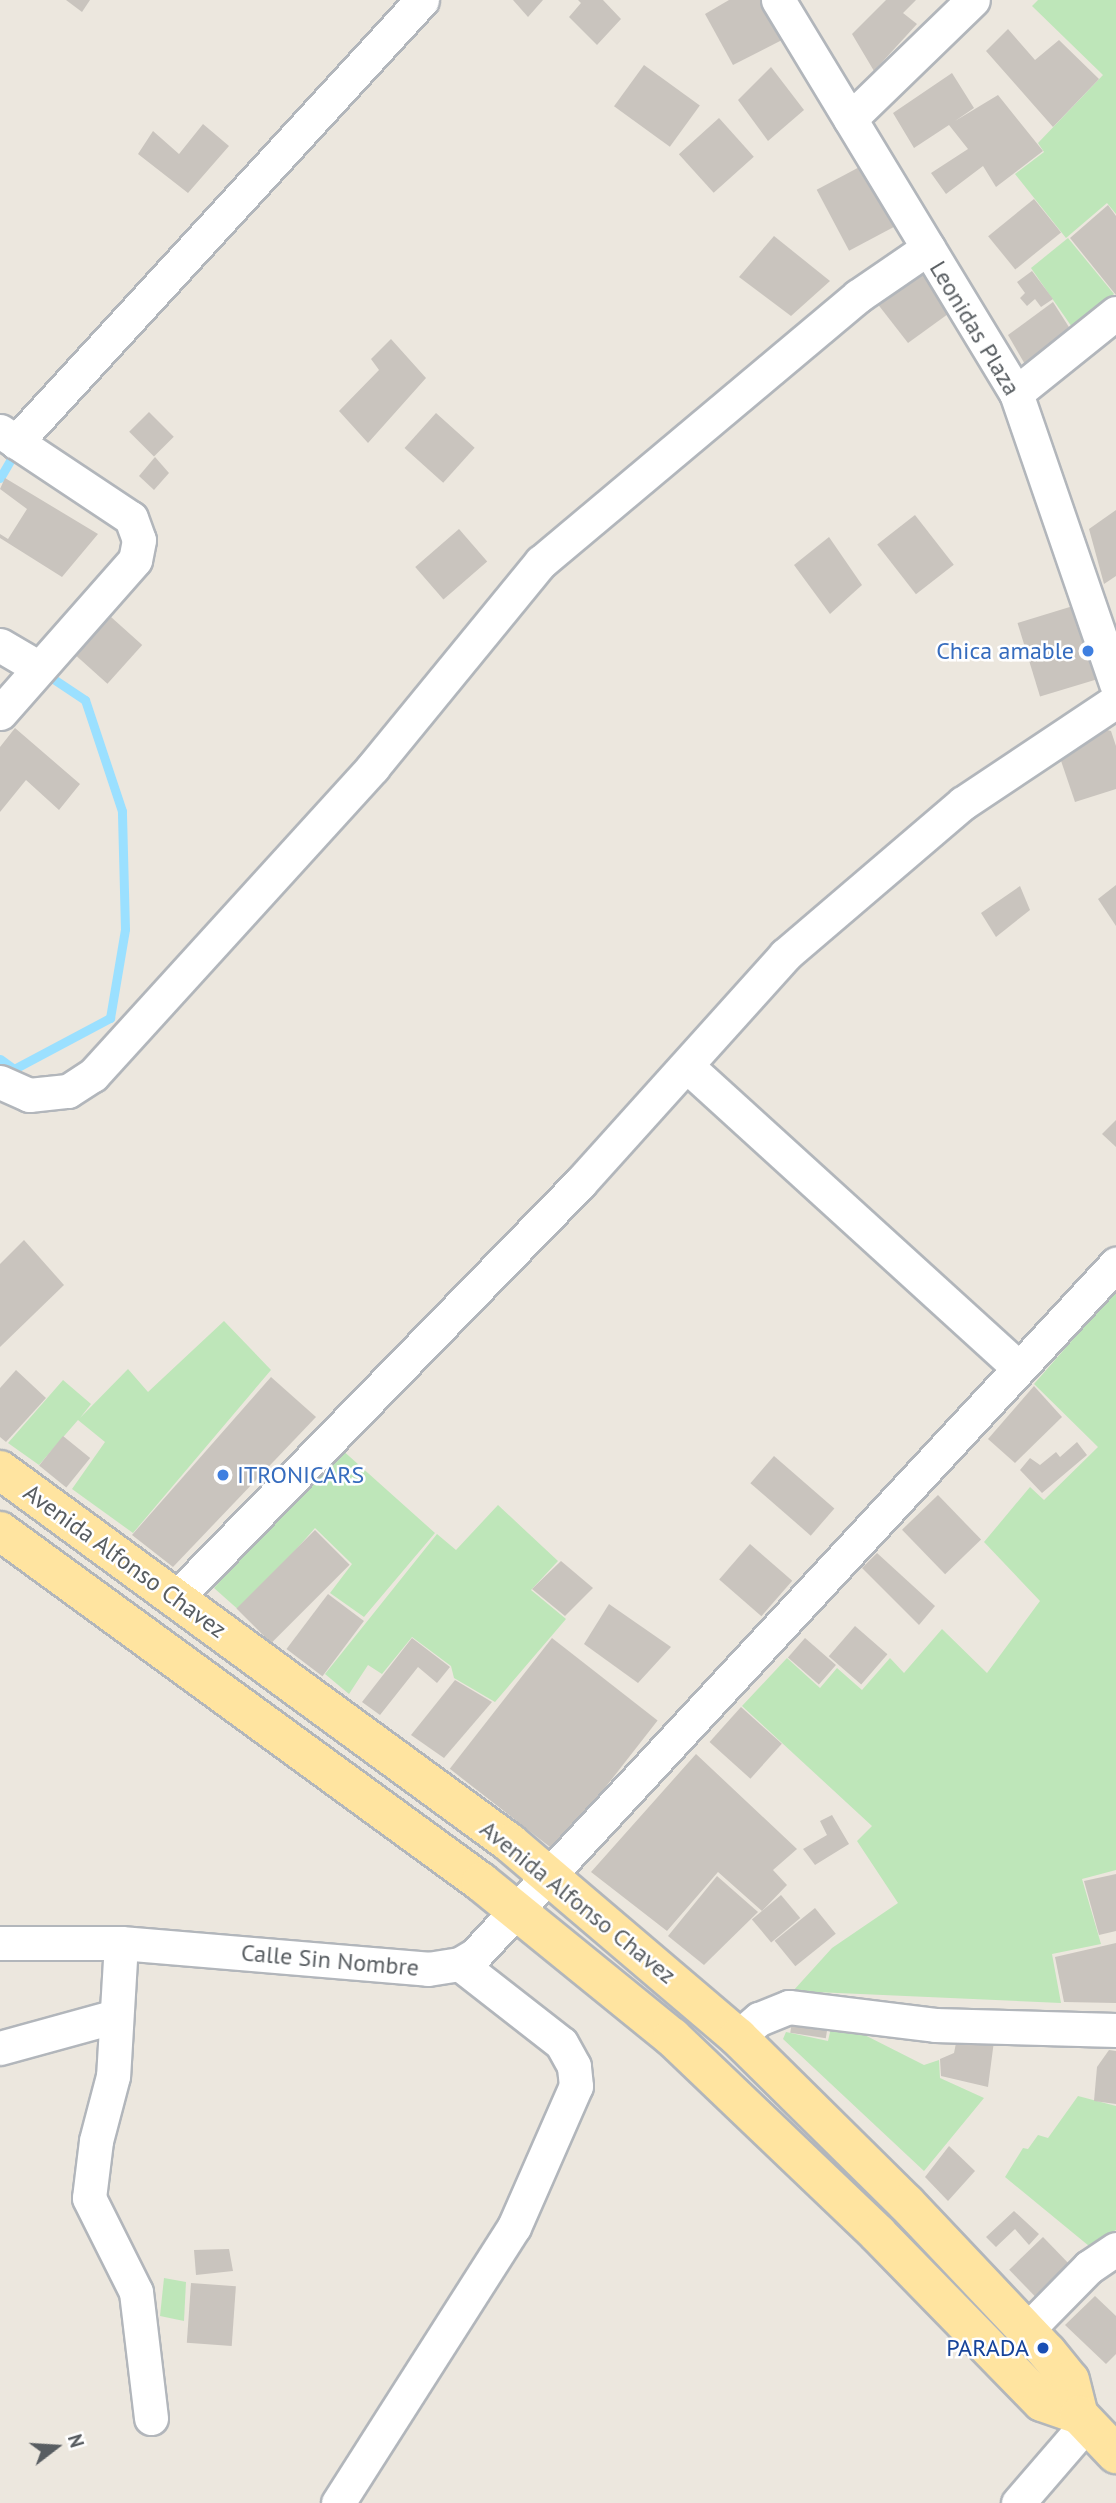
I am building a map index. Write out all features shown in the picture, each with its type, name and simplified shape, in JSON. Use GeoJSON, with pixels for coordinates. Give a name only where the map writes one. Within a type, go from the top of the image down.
{"type":"FeatureCollection","features":[{"type":"Feature","properties":{"kind":"main road","name":"Avenida Alfonso Chavez"},"geometry":{"type":"LineString","coordinates":[[0,1469],[550,1874],[738,2037],[1027,2330],[1070,2380],[1083,2418],[1116,2454]]}},
{"type":"Feature","properties":{"kind":"main road","name":"Avenida Alfonso Chavez"},"geometry":{"type":"LineString","coordinates":[[0,1531],[519,1911],[672,2037],[877,2233],[1042,2402],[1083,2418]]}},
{"type":"Feature","properties":{"kind":"street"},"geometry":{"type":"LineString","coordinates":[[0,713],[135,560],[139,540],[131,518],[8,436],[422,0]]}},
{"type":"Feature","properties":{"kind":"street","name":"Leonidas Plaza"},"geometry":{"type":"LineString","coordinates":[[778,0],[1016,393],[1116,683]]}},
{"type":"Feature","properties":{"kind":"street"},"geometry":{"type":"LineString","coordinates":[[850,119],[973,0]]}},
{"type":"Feature","properties":{"kind":"street"},"geometry":{"type":"LineString","coordinates":[[0,1082],[29,1095],[68,1091],[93,1075],[373,767],[541,562],[858,296],[928,248]]}},
{"type":"Feature","properties":{"kind":"street"},"geometry":{"type":"LineString","coordinates":[[1016,393],[1116,313]]}},
{"type":"Feature","properties":{"kind":"street"},"geometry":{"type":"LineString","coordinates":[[0,645],[39,668]]}},
{"type":"Feature","properties":{"kind":"street"},"geometry":{"type":"LineString","coordinates":[[176,1598],[688,1067],[785,955],[963,803],[1116,701]]}},
{"type":"Feature","properties":{"kind":"street"},"geometry":{"type":"LineString","coordinates":[[688,1067],[1019,1368]]}},
{"type":"Feature","properties":{"kind":"street"},"geometry":{"type":"LineString","coordinates":[[338,2503],[514,2227],[576,2086],[574,2066],[561,2043],[460,1964],[475,1955],[519,1911],[550,1874],[1116,1264]]}},
{"type":"Feature","properties":{"kind":"street"},"geometry":{"type":"LineString","coordinates":[[121,1942],[113,2076],[96,2141],[89,2198],[136,2292],[151,2418]]}},
{"type":"Feature","properties":{"kind":"street","name":"Calle Sin Nombre"},"geometry":{"type":"LineString","coordinates":[[0,1943],[121,1942],[428,1969],[460,1964]]}},
{"type":"Feature","properties":{"kind":"street"},"geometry":{"type":"LineString","coordinates":[[738,2037],[759,2019],[789,2007],[935,2025],[1116,2030]]}},
{"type":"Feature","properties":{"kind":"street"},"geometry":{"type":"LineString","coordinates":[[0,2048],[116,2016]]}},
{"type":"Feature","properties":{"kind":"street"},"geometry":{"type":"LineString","coordinates":[[1027,2330],[1089,2267],[1116,2249]]}},
{"type":"Feature","properties":{"kind":"street"},"geometry":{"type":"LineString","coordinates":[[1018,2503],[1083,2418]]}},
{"type":"Feature","properties":{"kind":"green space"},"geometry":{"type":"Polygon","coordinates":[[[1038,0],[1116,0],[1116,214],[1107,203],[1066,238],[1015,174],[1044,152],[1038,143],[1103,75],[1032,6],[1038,0]]]}},
{"type":"Feature","properties":{"kind":"green space"},"geometry":{"type":"Polygon","coordinates":[[[1068,238],[1114,294],[1074,330],[1031,268],[1068,238]]]}},
{"type":"Feature","properties":{"kind":"green space"},"geometry":{"type":"Polygon","coordinates":[[[1116,1290],[1116,1870],[1082,1879],[1101,1944],[1052,1954],[1061,2003],[793,1991],[832,1948],[898,1903],[857,1841],[872,1826],[742,1706],[787,1658],[820,1688],[837,1668],[862,1690],[890,1658],[904,1673],[942,1629],[987,1673],[1040,1601],[984,1542],[1030,1487],[1044,1500],[1098,1447],[1034,1384],[1116,1290]]]}},
{"type":"Feature","properties":{"kind":"green space"},"geometry":{"type":"Polygon","coordinates":[[[224,1321],[271,1370],[133,1533],[72,1489],[105,1442],[78,1420],[39,1465],[8,1443],[63,1380],[91,1404],[80,1418],[128,1369],[148,1392],[224,1321]]]}},
{"type":"Feature","properties":{"kind":"green space"},"geometry":{"type":"Polygon","coordinates":[[[340,1448],[435,1533],[364,1617],[330,1593],[352,1564],[315,1528],[241,1612],[214,1588],[340,1448]]]}},
{"type":"Feature","properties":{"kind":"green space"},"geometry":{"type":"Polygon","coordinates":[[[498,1505],[558,1561],[531,1590],[566,1619],[495,1702],[454,1678],[451,1666],[412,1637],[382,1674],[368,1665],[349,1694],[325,1674],[437,1534],[456,1550],[498,1505]]]}},
{"type":"Feature","properties":{"kind":"green space"},"geometry":{"type":"Polygon","coordinates":[[[833,2019],[924,2065],[939,2060],[940,2078],[984,2098],[924,2171],[783,2039],[786,2032],[828,2041],[833,2019]]]}},
{"type":"Feature","properties":{"kind":"green space"},"geometry":{"type":"Polygon","coordinates":[[[1078,2096],[1116,2106],[1116,2230],[1089,2246],[1005,2177],[1023,2148],[1028,2149],[1038,2135],[1048,2138],[1078,2096]]]}},
{"type":"Feature","properties":{"kind":"green space"},"geometry":{"type":"Polygon","coordinates":[[[164,2278],[186,2282],[184,2321],[160,2316],[164,2278]]]}},
{"type":"Feature","properties":{"kind":"building"},"geometry":{"type":"Polygon","coordinates":[[[66,0],[90,0],[82,12],[66,0]]]}},
{"type":"Feature","properties":{"kind":"building"},"geometry":{"type":"Polygon","coordinates":[[[513,0],[543,0],[528,17],[513,0]]]}},
{"type":"Feature","properties":{"kind":"building"},"geometry":{"type":"Polygon","coordinates":[[[578,0],[603,0],[621,19],[597,45],[569,17],[581,3],[578,0]]]}},
{"type":"Feature","properties":{"kind":"building"},"geometry":{"type":"Polygon","coordinates":[[[729,0],[761,0],[782,40],[733,65],[705,14],[729,0]]]}},
{"type":"Feature","properties":{"kind":"building"},"geometry":{"type":"Polygon","coordinates":[[[886,0],[916,0],[903,13],[917,24],[874,71],[852,34],[886,0]]]}},
{"type":"Feature","properties":{"kind":"building"},"geometry":{"type":"Polygon","coordinates":[[[1008,29],[1035,60],[1059,40],[1099,79],[1053,127],[986,51],[1008,29]]]}},
{"type":"Feature","properties":{"kind":"building"},"geometry":{"type":"Polygon","coordinates":[[[644,65],[700,106],[670,147],[614,106],[644,65]]]}},
{"type":"Feature","properties":{"kind":"building"},"geometry":{"type":"Polygon","coordinates":[[[771,67],[804,110],[768,141],[738,100],[771,67]]]}},
{"type":"Feature","properties":{"kind":"building"},"geometry":{"type":"Polygon","coordinates":[[[952,73],[974,108],[955,121],[998,95],[1043,151],[996,187],[983,166],[946,194],[931,173],[968,149],[949,125],[914,148],[893,113],[952,73]]]}},
{"type":"Feature","properties":{"kind":"building"},"geometry":{"type":"Polygon","coordinates":[[[719,118],[754,157],[714,193],[679,154],[719,118]]]}},
{"type":"Feature","properties":{"kind":"building"},"geometry":{"type":"Polygon","coordinates":[[[203,124],[229,146],[188,193],[138,154],[153,131],[179,154],[203,124]]]}},
{"type":"Feature","properties":{"kind":"building"},"geometry":{"type":"Polygon","coordinates":[[[867,163],[899,224],[849,251],[817,190],[867,163]]]}},
{"type":"Feature","properties":{"kind":"building"},"geometry":{"type":"Polygon","coordinates":[[[1034,199],[1061,232],[1015,270],[988,236],[1034,199]]]}},
{"type":"Feature","properties":{"kind":"building"},"geometry":{"type":"Polygon","coordinates":[[[1108,205],[1116,216],[1116,295],[1070,238],[1108,205]]]}},
{"type":"Feature","properties":{"kind":"building"},"geometry":{"type":"Polygon","coordinates":[[[774,236],[830,281],[791,316],[739,277],[774,236]]]}},
{"type":"Feature","properties":{"kind":"building"},"geometry":{"type":"Polygon","coordinates":[[[922,265],[948,314],[908,343],[873,298],[922,265]]]}},
{"type":"Feature","properties":{"kind":"building"},"geometry":{"type":"Polygon","coordinates":[[[1032,271],[1053,299],[1041,307],[1035,299],[1027,306],[1020,298],[1025,293],[1017,282],[1032,271]]]}},
{"type":"Feature","properties":{"kind":"building"},"geometry":{"type":"Polygon","coordinates":[[[1053,302],[1074,335],[1030,373],[1008,335],[1053,302]]]}},
{"type":"Feature","properties":{"kind":"building"},"geometry":{"type":"Polygon","coordinates":[[[391,339],[426,378],[368,443],[339,411],[379,370],[371,359],[391,339]]]}},
{"type":"Feature","properties":{"kind":"building"},"geometry":{"type":"Polygon","coordinates":[[[149,412],[174,437],[154,457],[129,432],[149,412]]]}},
{"type":"Feature","properties":{"kind":"building"},"geometry":{"type":"Polygon","coordinates":[[[436,413],[475,448],[443,483],[405,448],[436,413]]]}},
{"type":"Feature","properties":{"kind":"building"},"geometry":{"type":"Polygon","coordinates":[[[155,457],[169,473],[154,490],[139,476],[155,457]]]}},
{"type":"Feature","properties":{"kind":"building"},"geometry":{"type":"Polygon","coordinates":[[[5,478],[98,534],[62,577],[0,538],[0,534],[8,539],[27,509],[0,489],[5,478]]]}},
{"type":"Feature","properties":{"kind":"building"},"geometry":{"type":"Polygon","coordinates":[[[1116,510],[1116,576],[1104,584],[1089,529],[1116,510]]]}},
{"type":"Feature","properties":{"kind":"building"},"geometry":{"type":"Polygon","coordinates":[[[915,515],[954,565],[916,594],[877,545],[915,515]]]}},
{"type":"Feature","properties":{"kind":"building"},"geometry":{"type":"Polygon","coordinates":[[[459,529],[487,561],[443,600],[415,567],[459,529]]]}},
{"type":"Feature","properties":{"kind":"building"},"geometry":{"type":"Polygon","coordinates":[[[829,537],[862,585],[830,614],[794,565],[829,537]]]}},
{"type":"Feature","properties":{"kind":"building"},"geometry":{"type":"Polygon","coordinates":[[[1073,606],[1096,680],[1040,697],[1018,623],[1073,606]]]}},
{"type":"Feature","properties":{"kind":"building"},"geometry":{"type":"Polygon","coordinates":[[[111,617],[142,645],[107,684],[76,656],[111,617]]]}},
{"type":"Feature","properties":{"kind":"building"},"geometry":{"type":"Polygon","coordinates":[[[15,728],[80,784],[59,810],[26,780],[0,812],[0,747],[15,728]]]}},
{"type":"Feature","properties":{"kind":"building"},"geometry":{"type":"Polygon","coordinates":[[[1103,729],[1111,731],[1116,746],[1116,789],[1075,802],[1057,749],[1103,729]]]}},
{"type":"Feature","properties":{"kind":"building"},"geometry":{"type":"Polygon","coordinates":[[[1116,885],[1116,926],[1098,899],[1116,885]]]}},
{"type":"Feature","properties":{"kind":"building"},"geometry":{"type":"Polygon","coordinates":[[[1020,886],[1030,910],[996,937],[981,913],[1020,886]]]}},
{"type":"Feature","properties":{"kind":"building"},"geometry":{"type":"Polygon","coordinates":[[[1116,1120],[1116,1147],[1102,1134],[1116,1120]]]}},
{"type":"Feature","properties":{"kind":"building"},"geometry":{"type":"Polygon","coordinates":[[[24,1240],[64,1285],[0,1347],[0,1264],[24,1240]]]}},
{"type":"Feature","properties":{"kind":"building"},"geometry":{"type":"Polygon","coordinates":[[[16,1370],[46,1398],[6,1442],[0,1437],[0,1388],[16,1370]]]}},
{"type":"Feature","properties":{"kind":"building","name":"ITRONICARS"},"geometry":{"type":"Polygon","coordinates":[[[271,1377],[316,1417],[173,1567],[132,1535],[271,1377]]]}},
{"type":"Feature","properties":{"kind":"building"},"geometry":{"type":"Polygon","coordinates":[[[1034,1386],[1062,1417],[1015,1463],[988,1439],[1034,1386]]]}},
{"type":"Feature","properties":{"kind":"building"},"geometry":{"type":"Polygon","coordinates":[[[63,1436],[90,1458],[66,1488],[39,1466],[63,1436]]]}},
{"type":"Feature","properties":{"kind":"building"},"geometry":{"type":"Polygon","coordinates":[[[1077,1442],[1087,1455],[1042,1493],[1020,1470],[1030,1458],[1040,1465],[1056,1452],[1060,1457],[1077,1442]]]}},
{"type":"Feature","properties":{"kind":"building"},"geometry":{"type":"Polygon","coordinates":[[[774,1456],[834,1508],[811,1536],[750,1483],[774,1456]]]}},
{"type":"Feature","properties":{"kind":"building"},"geometry":{"type":"Polygon","coordinates":[[[938,1495],[981,1540],[945,1574],[902,1530],[938,1495]]]}},
{"type":"Feature","properties":{"kind":"building"},"geometry":{"type":"Polygon","coordinates":[[[315,1530],[350,1565],[271,1643],[237,1608],[315,1530]]]}},
{"type":"Feature","properties":{"kind":"building"},"geometry":{"type":"Polygon","coordinates":[[[750,1544],[792,1581],[761,1616],[719,1579],[750,1544]]]}},
{"type":"Feature","properties":{"kind":"building"},"geometry":{"type":"Polygon","coordinates":[[[877,1553],[935,1606],[919,1625],[862,1568],[877,1553]]]}},
{"type":"Feature","properties":{"kind":"building"},"geometry":{"type":"Polygon","coordinates":[[[561,1561],[593,1588],[565,1616],[532,1589],[561,1561]]]}},
{"type":"Feature","properties":{"kind":"building"},"geometry":{"type":"Polygon","coordinates":[[[328,1594],[364,1621],[322,1676],[286,1649],[328,1594]]]}},
{"type":"Feature","properties":{"kind":"building"},"geometry":{"type":"Polygon","coordinates":[[[609,1604],[671,1647],[638,1683],[584,1644],[609,1604]]]}},
{"type":"Feature","properties":{"kind":"building"},"geometry":{"type":"Polygon","coordinates":[[[855,1626],[887,1654],[861,1684],[829,1656],[855,1626]]]}},
{"type":"Feature","properties":{"kind":"building"},"geometry":{"type":"Polygon","coordinates":[[[412,1638],[450,1667],[437,1683],[418,1667],[380,1715],[362,1702],[412,1638]]]}},
{"type":"Feature","properties":{"kind":"building"},"geometry":{"type":"Polygon","coordinates":[[[552,1638],[658,1720],[555,1851],[450,1769],[552,1638]]]}},
{"type":"Feature","properties":{"kind":"building"},"geometry":{"type":"Polygon","coordinates":[[[805,1638],[836,1665],[819,1685],[788,1658],[805,1638]]]}},
{"type":"Feature","properties":{"kind":"building"},"geometry":{"type":"Polygon","coordinates":[[[455,1680],[492,1702],[444,1758],[411,1735],[455,1680]]]}},
{"type":"Feature","properties":{"kind":"building"},"geometry":{"type":"Polygon","coordinates":[[[741,1707],[782,1744],[750,1779],[710,1742],[741,1707]]]}},
{"type":"Feature","properties":{"kind":"building"},"geometry":{"type":"Polygon","coordinates":[[[696,1754],[797,1849],[773,1870],[787,1885],[762,1911],[718,1872],[667,1931],[591,1872],[696,1754]]]}},
{"type":"Feature","properties":{"kind":"building"},"geometry":{"type":"Polygon","coordinates":[[[832,1815],[849,1844],[815,1865],[803,1849],[827,1835],[820,1821],[832,1815]]]}},
{"type":"Feature","properties":{"kind":"building"},"geometry":{"type":"Polygon","coordinates":[[[1116,1874],[1116,1931],[1099,1935],[1084,1881],[1116,1874]]]}},
{"type":"Feature","properties":{"kind":"building"},"geometry":{"type":"Polygon","coordinates":[[[717,1876],[758,1912],[704,1965],[668,1936],[717,1876]]]}},
{"type":"Feature","properties":{"kind":"building"},"geometry":{"type":"Polygon","coordinates":[[[781,1895],[800,1918],[771,1942],[752,1919],[781,1895]]]}},
{"type":"Feature","properties":{"kind":"building"},"geometry":{"type":"Polygon","coordinates":[[[815,1908],[836,1934],[795,1966],[775,1941],[815,1908]]]}},
{"type":"Feature","properties":{"kind":"building"},"geometry":{"type":"Polygon","coordinates":[[[1116,1943],[1116,2003],[1064,2002],[1055,1957],[1116,1943]]]}},
{"type":"Feature","properties":{"kind":"building"},"geometry":{"type":"Polygon","coordinates":[[[794,2009],[830,2015],[826,2038],[790,2033],[794,2009]]]}},
{"type":"Feature","properties":{"kind":"building"},"geometry":{"type":"Polygon","coordinates":[[[958,2033],[994,2041],[988,2087],[941,2076],[940,2059],[954,2053],[958,2033]]]}},
{"type":"Feature","properties":{"kind":"building"},"geometry":{"type":"Polygon","coordinates":[[[1109,2050],[1116,2051],[1116,2104],[1094,2101],[1097,2067],[1109,2050]]]}},
{"type":"Feature","properties":{"kind":"building"},"geometry":{"type":"Polygon","coordinates":[[[949,2146],[975,2171],[948,2201],[925,2177],[949,2146]]]}},
{"type":"Feature","properties":{"kind":"building"},"geometry":{"type":"Polygon","coordinates":[[[1014,2211],[1039,2234],[1029,2245],[1015,2229],[996,2247],[986,2237],[1014,2211]]]}},
{"type":"Feature","properties":{"kind":"building"},"geometry":{"type":"Polygon","coordinates":[[[1043,2237],[1069,2264],[1035,2296],[1009,2270],[1043,2237]]]}},
{"type":"Feature","properties":{"kind":"building"},"geometry":{"type":"Polygon","coordinates":[[[229,2249],[233,2271],[196,2275],[194,2250],[229,2249]]]}},
{"type":"Feature","properties":{"kind":"building"},"geometry":{"type":"Polygon","coordinates":[[[191,2283],[236,2286],[232,2346],[187,2343],[191,2283]]]}},
{"type":"Feature","properties":{"kind":"building"},"geometry":{"type":"Polygon","coordinates":[[[1095,2296],[1116,2316],[1116,2354],[1106,2364],[1065,2325],[1095,2296]]]}},
{"type":"Feature","properties":{"kind":"waterway"},"geometry":{"type":"LineString","coordinates":[[0,478],[12,457],[11,448]]}},
{"type":"Feature","properties":{"kind":"waterway"},"geometry":{"type":"LineString","coordinates":[[0,1059],[14,1069],[110,1018],[125,929],[122,811],[85,700],[43,672]]}},
{"type":"Feature","properties":{"kind":"place","name":"Chica amable"},"geometry":{"type":"Point","coordinates":[1088,651]}},
{"type":"Feature","properties":{"kind":"place","name":"ITRONICARS"},"geometry":{"type":"Point","coordinates":[223,1475]}},
{"type":"Feature","properties":{"kind":"place","name":"PARADA"},"geometry":{"type":"Point","coordinates":[1043,2348]}}]}
